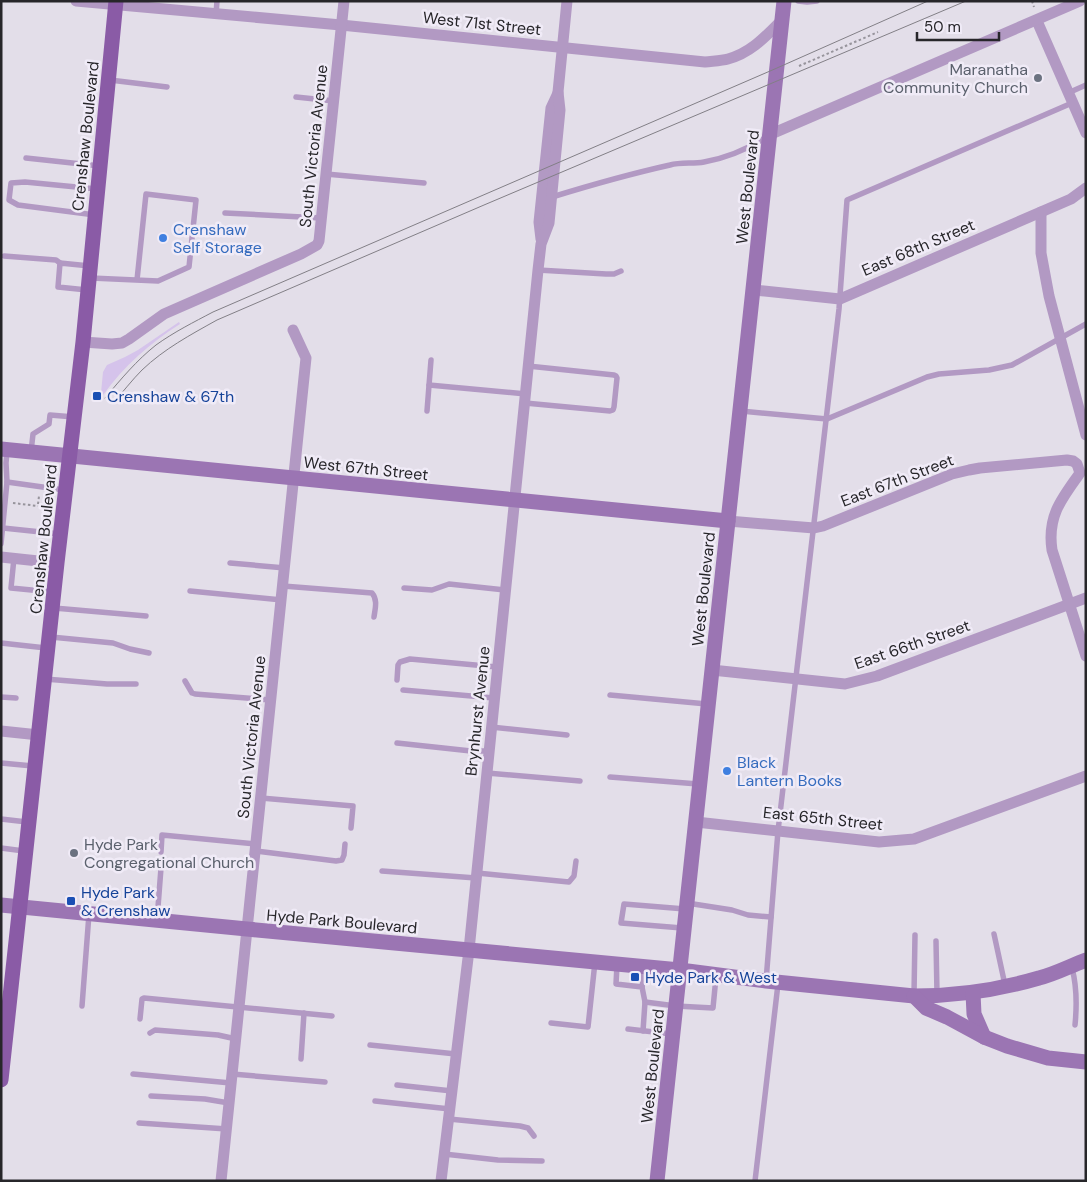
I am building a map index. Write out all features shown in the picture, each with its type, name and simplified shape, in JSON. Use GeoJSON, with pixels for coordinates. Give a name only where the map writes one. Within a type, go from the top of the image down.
{"type":"FeatureCollection","features":[{"type":"Feature","properties":{"kind":"main road","name":"Crenshaw Boulevard"},"geometry":{"type":"LineString","coordinates":[[1,1080],[3,1043],[21,907],[60,534],[83,342],[116,3]]}},
{"type":"Feature","properties":{"kind":"street","name":"West 71st Street"},"geometry":{"type":"LineString","coordinates":[[76,1],[116,3],[705,62],[728,59],[745,52],[782,20]]}},
{"type":"Feature","properties":{"kind":"street","name":"South Victoria Avenue"},"geometry":{"type":"LineString","coordinates":[[83,342],[112,344],[122,342],[164,314],[317,245],[319,241],[344,1]]}},
{"type":"Feature","properties":{"kind":"street","name":"Brynhurst Avenue"},"geometry":{"type":"LineString","coordinates":[[541,244],[549,223],[560,110],[558,92],[567,1]]}},
{"type":"Feature","properties":{"kind":"street","name":"West Boulevard"},"geometry":{"type":"LineString","coordinates":[[657,1181],[784,1]]}},
{"type":"Feature","properties":{"kind":"street"},"geometry":{"type":"LineString","coordinates":[[769,135],[1080,1]]}},
{"type":"Feature","properties":{"kind":"street"},"geometry":{"type":"LineString","coordinates":[[1037,21],[1086,133]]}},
{"type":"Feature","properties":{"kind":"street","name":"Brynhurst Avenue"},"geometry":{"type":"LineString","coordinates":[[441,1181],[469,950],[506,590],[541,244],[539,222],[551,108],[558,92]]}},
{"type":"Feature","properties":{"kind":"street","name":"East 68th Street"},"geometry":{"type":"LineString","coordinates":[[754,290],[840,298],[1072,199],[1086,188]]}},
{"type":"Feature","properties":{"kind":"street"},"geometry":{"type":"LineString","coordinates":[[1041,212],[1041,253],[1049,296],[1086,435]]}},
{"type":"Feature","properties":{"kind":"street","name":"South Victoria Avenue"},"geometry":{"type":"LineString","coordinates":[[221,1181],[306,358],[293,330]]}},
{"type":"Feature","properties":{"kind":"street","name":"West 67th Street"},"geometry":{"type":"LineString","coordinates":[[4,449],[728,521]]}},
{"type":"Feature","properties":{"kind":"street","name":"East 67th Street"},"geometry":{"type":"LineString","coordinates":[[728,521],[814,528],[952,474],[969,470],[1055,461],[1073,461],[1077,464],[1080,473],[1061,500],[1055,512],[1050,533],[1052,550],[1070,605]]}},
{"type":"Feature","properties":{"kind":"street"},"geometry":{"type":"LineString","coordinates":[[1,557],[57,563]]}},
{"type":"Feature","properties":{"kind":"street","name":"East 66th Street"},"geometry":{"type":"LineString","coordinates":[[712,670],[844,684],[877,676],[1086,598]]}},
{"type":"Feature","properties":{"kind":"street"},"geometry":{"type":"LineString","coordinates":[[1070,605],[1086,656]]}},
{"type":"Feature","properties":{"kind":"street"},"geometry":{"type":"LineString","coordinates":[[1,731],[39,735]]}},
{"type":"Feature","properties":{"kind":"street","name":"East 65th Street"},"geometry":{"type":"LineString","coordinates":[[696,822],[880,842],[914,839],[1086,776]]}},
{"type":"Feature","properties":{"kind":"street","name":"Hyde Park Boulevard"},"geometry":{"type":"LineString","coordinates":[[1,905],[248,930],[645,966],[914,996],[973,993],[1005,987],[1040,978],[1079,963]]}},
{"type":"Feature","properties":{"kind":"street"},"geometry":{"type":"LineString","coordinates":[[973,993],[974,1014],[984,1037]]}},
{"type":"Feature","properties":{"kind":"street"},"geometry":{"type":"LineString","coordinates":[[914,996],[926,1008],[984,1037],[1048,1058],[1086,1062]]}},
{"type":"Feature","properties":{"kind":"lane"},"geometry":{"type":"LineString","coordinates":[[216,14],[217,1]]}},
{"type":"Feature","properties":{"kind":"lane"},"geometry":{"type":"LineString","coordinates":[[798,1],[818,1]]}},
{"type":"Feature","properties":{"kind":"lane"},"geometry":{"type":"LineString","coordinates":[[108,80],[167,87]]}},
{"type":"Feature","properties":{"kind":"lane"},"geometry":{"type":"LineString","coordinates":[[755,1181],[772,981],[771,917],[778,830],[827,419],[840,298],[847,200],[1070,98],[1086,86]]}},
{"type":"Feature","properties":{"kind":"lane"},"geometry":{"type":"LineString","coordinates":[[296,97],[334,101]]}},
{"type":"Feature","properties":{"kind":"lane"},"geometry":{"type":"LineString","coordinates":[[551,197],[673,164],[704,162],[732,155],[769,135]]}},
{"type":"Feature","properties":{"kind":"lane"},"geometry":{"type":"LineString","coordinates":[[26,158],[100,166]]}},
{"type":"Feature","properties":{"kind":"lane"},"geometry":{"type":"LineString","coordinates":[[326,174],[424,183]]}},
{"type":"Feature","properties":{"kind":"lane"},"geometry":{"type":"LineString","coordinates":[[95,215],[18,205],[9,200],[11,183],[25,182],[97,189]]}},
{"type":"Feature","properties":{"kind":"lane"},"geometry":{"type":"LineString","coordinates":[[60,263],[58,286],[89,278],[158,281],[189,268],[196,200],[146,194],[136,280]]}},
{"type":"Feature","properties":{"kind":"lane"},"geometry":{"type":"LineString","coordinates":[[225,213],[321,218]]}},
{"type":"Feature","properties":{"kind":"lane"},"geometry":{"type":"LineString","coordinates":[[4,256],[56,260],[89,278]]}},
{"type":"Feature","properties":{"kind":"lane"},"geometry":{"type":"LineString","coordinates":[[538,270],[606,274],[614,274],[621,271]]}},
{"type":"Feature","properties":{"kind":"lane"},"geometry":{"type":"LineString","coordinates":[[740,411],[827,419],[928,377],[939,374],[1012,366],[1086,324]]}},
{"type":"Feature","properties":{"kind":"lane"},"geometry":{"type":"LineString","coordinates":[[427,411],[431,360]]}},
{"type":"Feature","properties":{"kind":"lane"},"geometry":{"type":"LineString","coordinates":[[429,385],[613,410],[616,376],[528,366]]}},
{"type":"Feature","properties":{"kind":"lane"},"geometry":{"type":"LineString","coordinates":[[31,452],[33,434],[49,424],[50,415],[74,417]]}},
{"type":"Feature","properties":{"kind":"lane"},"geometry":{"type":"LineString","coordinates":[[1,544],[7,482],[4,449]]}},
{"type":"Feature","properties":{"kind":"lane"},"geometry":{"type":"LineString","coordinates":[[7,482],[66,490]]}},
{"type":"Feature","properties":{"kind":"lane"},"geometry":{"type":"LineString","coordinates":[[3,528],[60,534]]}},
{"type":"Feature","properties":{"kind":"lane"},"geometry":{"type":"LineString","coordinates":[[14,558],[11,588],[53,600],[146,616]]}},
{"type":"Feature","properties":{"kind":"lane"},"geometry":{"type":"LineString","coordinates":[[230,563],[285,568]]}},
{"type":"Feature","properties":{"kind":"lane"},"geometry":{"type":"LineString","coordinates":[[404,588],[432,590],[449,584],[506,590]]}},
{"type":"Feature","properties":{"kind":"lane"},"geometry":{"type":"LineString","coordinates":[[283,586],[372,593],[376,602],[374,617]]}},
{"type":"Feature","properties":{"kind":"lane"},"geometry":{"type":"LineString","coordinates":[[190,591],[282,600]]}},
{"type":"Feature","properties":{"kind":"lane"},"geometry":{"type":"LineString","coordinates":[[1,643],[113,643],[150,653]]}},
{"type":"Feature","properties":{"kind":"lane"},"geometry":{"type":"LineString","coordinates":[[397,680],[398,665],[400,662],[410,659],[497,667]]}},
{"type":"Feature","properties":{"kind":"lane"},"geometry":{"type":"LineString","coordinates":[[45,679],[107,684],[136,684]]}},
{"type":"Feature","properties":{"kind":"lane"},"geometry":{"type":"LineString","coordinates":[[185,681],[194,694],[271,700]]}},
{"type":"Feature","properties":{"kind":"lane"},"geometry":{"type":"LineString","coordinates":[[403,690],[494,698]]}},
{"type":"Feature","properties":{"kind":"lane"},"geometry":{"type":"LineString","coordinates":[[610,695],[709,704]]}},
{"type":"Feature","properties":{"kind":"lane"},"geometry":{"type":"LineString","coordinates":[[1,697],[16,698]]}},
{"type":"Feature","properties":{"kind":"lane"},"geometry":{"type":"LineString","coordinates":[[491,727],[567,735]]}},
{"type":"Feature","properties":{"kind":"lane"},"geometry":{"type":"LineString","coordinates":[[397,743],[489,752]]}},
{"type":"Feature","properties":{"kind":"lane"},"geometry":{"type":"LineString","coordinates":[[1,763],[36,767]]}},
{"type":"Feature","properties":{"kind":"lane"},"geometry":{"type":"LineString","coordinates":[[487,773],[580,781]]}},
{"type":"Feature","properties":{"kind":"lane"},"geometry":{"type":"LineString","coordinates":[[610,778],[700,784]]}},
{"type":"Feature","properties":{"kind":"lane"},"geometry":{"type":"LineString","coordinates":[[261,798],[353,806],[352,828]]}},
{"type":"Feature","properties":{"kind":"lane"},"geometry":{"type":"LineString","coordinates":[[1,819],[30,822]]}},
{"type":"Feature","properties":{"kind":"lane"},"geometry":{"type":"LineString","coordinates":[[161,852],[162,835],[336,861],[342,860],[346,844]]}},
{"type":"Feature","properties":{"kind":"lane"},"geometry":{"type":"LineString","coordinates":[[1,848],[26,851]]}},
{"type":"Feature","properties":{"kind":"lane"},"geometry":{"type":"LineString","coordinates":[[382,871],[476,875],[569,882],[574,876],[576,861]]}},
{"type":"Feature","properties":{"kind":"lane"},"geometry":{"type":"LineString","coordinates":[[156,920],[161,868]]}},
{"type":"Feature","properties":{"kind":"lane"},"geometry":{"type":"LineString","coordinates":[[684,928],[622,923],[624,904],[687,906],[732,910],[748,915],[771,917]]}},
{"type":"Feature","properties":{"kind":"lane"},"geometry":{"type":"LineString","coordinates":[[82,1006],[88,914]]}},
{"type":"Feature","properties":{"kind":"lane"},"geometry":{"type":"LineString","coordinates":[[994,934],[1005,987]]}},
{"type":"Feature","properties":{"kind":"lane"},"geometry":{"type":"LineString","coordinates":[[914,996],[915,935]]}},
{"type":"Feature","properties":{"kind":"lane"},"geometry":{"type":"LineString","coordinates":[[936,941],[937,996]]}},
{"type":"Feature","properties":{"kind":"lane"},"geometry":{"type":"LineString","coordinates":[[551,1023],[588,1027],[595,962]]}},
{"type":"Feature","properties":{"kind":"lane"},"geometry":{"type":"LineString","coordinates":[[1075,1025],[1076,982],[1079,963]]}},
{"type":"Feature","properties":{"kind":"lane"},"geometry":{"type":"LineString","coordinates":[[617,964],[616,984],[642,987]]}},
{"type":"Feature","properties":{"kind":"lane"},"geometry":{"type":"LineString","coordinates":[[643,1031],[645,1002],[642,987],[645,966]]}},
{"type":"Feature","properties":{"kind":"lane"},"geometry":{"type":"LineString","coordinates":[[645,1002],[713,1008],[716,974]]}},
{"type":"Feature","properties":{"kind":"lane"},"geometry":{"type":"LineString","coordinates":[[140,1019],[142,999],[144,998],[332,1016]]}},
{"type":"Feature","properties":{"kind":"lane"},"geometry":{"type":"LineString","coordinates":[[301,1059],[304,1013]]}},
{"type":"Feature","properties":{"kind":"lane"},"geometry":{"type":"LineString","coordinates":[[628,1029],[673,1034]]}},
{"type":"Feature","properties":{"kind":"lane"},"geometry":{"type":"LineString","coordinates":[[150,1033],[155,1030],[218,1035],[236,1039]]}},
{"type":"Feature","properties":{"kind":"lane"},"geometry":{"type":"LineString","coordinates":[[370,1045],[456,1054]]}},
{"type":"Feature","properties":{"kind":"lane"},"geometry":{"type":"LineString","coordinates":[[133,1074],[325,1082]]}},
{"type":"Feature","properties":{"kind":"lane"},"geometry":{"type":"LineString","coordinates":[[397,1085],[452,1091]]}},
{"type":"Feature","properties":{"kind":"lane"},"geometry":{"type":"LineString","coordinates":[[150,1096],[206,1099],[229,1103]]}},
{"type":"Feature","properties":{"kind":"lane"},"geometry":{"type":"LineString","coordinates":[[375,1101],[520,1126],[528,1128],[534,1136]]}},
{"type":"Feature","properties":{"kind":"lane"},"geometry":{"type":"LineString","coordinates":[[139,1123],[227,1129]]}},
{"type":"Feature","properties":{"kind":"lane"},"geometry":{"type":"LineString","coordinates":[[444,1154],[542,1162]]}},
{"type":"Feature","properties":{"kind":"path"},"geometry":{"type":"LineString","coordinates":[[1032,1],[1034,7]]}},
{"type":"Feature","properties":{"kind":"path"},"geometry":{"type":"LineString","coordinates":[[799,66],[878,32]]}},
{"type":"Feature","properties":{"kind":"path"},"geometry":{"type":"LineString","coordinates":[[33,505],[38,504],[39,496],[42,496]]}},
{"type":"Feature","properties":{"kind":"path"},"geometry":{"type":"LineString","coordinates":[[12,503],[38,506]]}},
{"type":"Feature","properties":{"kind":"shaded area"},"geometry":{"type":"Polygon","coordinates":[[[179,322],[180,324],[148,347],[129,365],[103,395],[101,393],[103,372],[107,365],[138,350],[179,322]]]}},
{"type":"Feature","properties":{"kind":"tram line"},"geometry":{"type":"LineString","coordinates":[[105,398],[136,363],[156,345],[177,331],[213,312],[928,1]]}},
{"type":"Feature","properties":{"kind":"tram line"},"geometry":{"type":"LineString","coordinates":[[113,403],[150,362],[217,320],[966,1]]}},
{"type":"Feature","properties":{"kind":"place","name":"Maranatha Community Church"},"geometry":{"type":"Point","coordinates":[1038,78]}},
{"type":"Feature","properties":{"kind":"place","name":"Crenshaw Self Storage"},"geometry":{"type":"Point","coordinates":[163,238]}},
{"type":"Feature","properties":{"kind":"place","name":"Crenshaw & 67th"},"geometry":{"type":"Point","coordinates":[97,396]}},
{"type":"Feature","properties":{"kind":"place","name":"Black Lantern Books"},"geometry":{"type":"Point","coordinates":[727,771]}},
{"type":"Feature","properties":{"kind":"place","name":"Hyde Park Congregational Church"},"geometry":{"type":"Point","coordinates":[74,853]}},
{"type":"Feature","properties":{"kind":"place","name":"Hyde Park & Crenshaw"},"geometry":{"type":"Point","coordinates":[71,901]}},
{"type":"Feature","properties":{"kind":"place","name":"Hyde Park & West"},"geometry":{"type":"Point","coordinates":[635,977]}}]}
